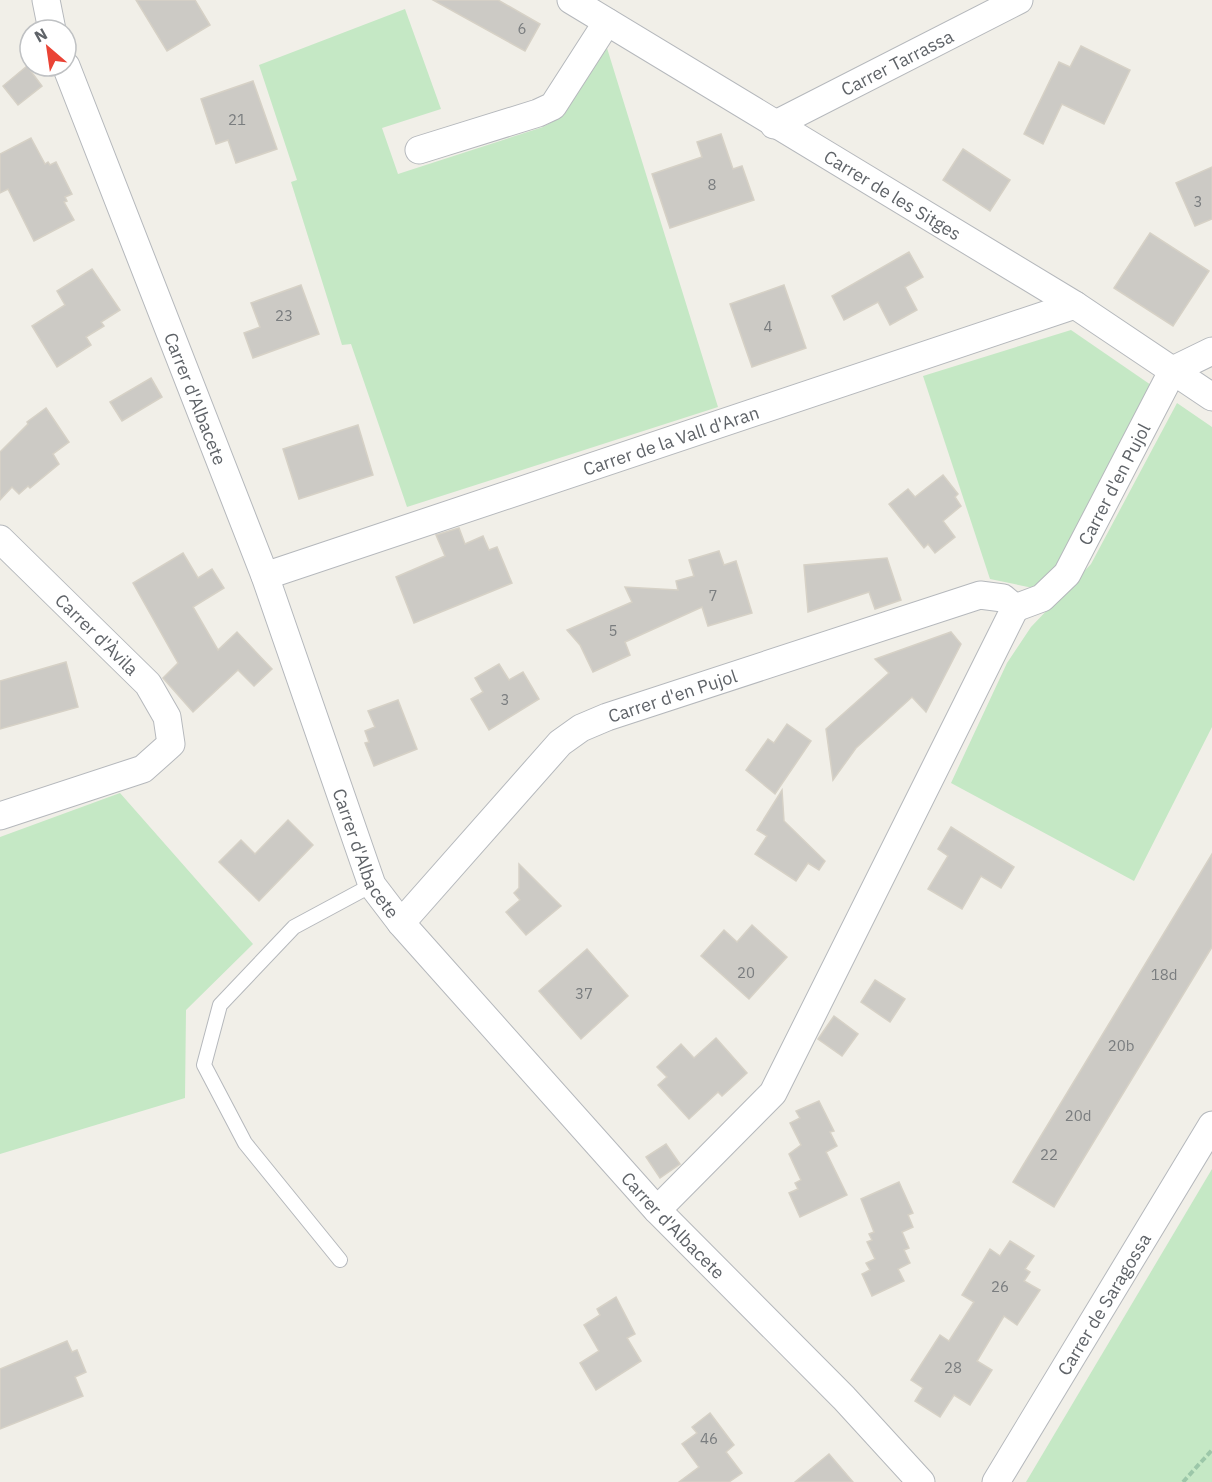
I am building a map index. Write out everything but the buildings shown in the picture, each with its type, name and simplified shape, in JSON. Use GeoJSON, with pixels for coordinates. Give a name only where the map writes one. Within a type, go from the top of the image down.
{"type":"FeatureCollection","features":[{"type":"Feature","properties":{"kind":"street"},"geometry":{"type":"LineString","coordinates":[[46,0],[50,18]]}},
{"type":"Feature","properties":{"kind":"street","name":"Carrer de les Sitges"},"geometry":{"type":"LineString","coordinates":[[571,0],[774,125],[1075,304],[1212,397]]}},
{"type":"Feature","properties":{"kind":"street","name":"Carrer Tarrassa"},"geometry":{"type":"LineString","coordinates":[[774,125],[1019,0]]}},
{"type":"Feature","properties":{"kind":"street"},"geometry":{"type":"LineString","coordinates":[[419,150],[538,113],[553,106],[607,22]]}},
{"type":"Feature","properties":{"kind":"street","name":"Carrer d'Albacete"},"geometry":{"type":"LineString","coordinates":[[71,78],[264,576],[372,885],[401,923],[657,1210],[844,1398],[921,1482]]}},
{"type":"Feature","properties":{"kind":"street","name":"Carrer de la Vall d'Aran"},"geometry":{"type":"LineString","coordinates":[[264,576],[1075,304]]}},
{"type":"Feature","properties":{"kind":"street"},"geometry":{"type":"LineString","coordinates":[[1173,370],[1212,351]]}},
{"type":"Feature","properties":{"kind":"street","name":"Carrer d'en Pujol"},"geometry":{"type":"LineString","coordinates":[[401,923],[561,743],[581,728],[619,713],[980,596],[1003,598],[1015,608],[1042,598],[1067,574],[1173,370]]}},
{"type":"Feature","properties":{"kind":"street","name":"Carrer d'Àvila"},"geometry":{"type":"LineString","coordinates":[[0,539],[148,684],[167,717],[171,744],[143,768],[0,816]]}},
{"type":"Feature","properties":{"kind":"street"},"geometry":{"type":"LineString","coordinates":[[657,1210],[773,1093],[1015,608]]}},
{"type":"Feature","properties":{"kind":"street","name":"Carrer de Saragossa"},"geometry":{"type":"LineString","coordinates":[[996,1482],[1212,1125]]}},
{"type":"Feature","properties":{"kind":"lane"},"geometry":{"type":"LineString","coordinates":[[340,1260],[245,1143],[204,1065],[220,1005],[294,927],[372,885]]}},
{"type":"Feature","properties":{"kind":"path"},"geometry":{"type":"LineString","coordinates":[[1183,1482],[1212,1450]]}},
{"type":"Feature","properties":{"kind":"green space"},"geometry":{"type":"Polygon","coordinates":[[[405,9],[441,109],[382,128],[398,174],[543,127],[563,116],[607,48],[718,407],[407,507],[351,344],[342,345],[291,182],[297,180],[259,65],[405,9]]]}},
{"type":"Feature","properties":{"kind":"green space"},"geometry":{"type":"Polygon","coordinates":[[[1071,330],[1151,385],[1057,566],[1033,588],[990,579],[923,376],[1071,330]]]}},
{"type":"Feature","properties":{"kind":"green space"},"geometry":{"type":"Polygon","coordinates":[[[1177,403],[1212,427],[1212,727],[1134,881],[951,783],[1007,663],[1031,627],[1091,564],[1177,403]]]}},
{"type":"Feature","properties":{"kind":"green space"},"geometry":{"type":"Polygon","coordinates":[[[120,793],[253,944],[186,1010],[185,1098],[0,1154],[0,837],[120,793]]]}},
{"type":"Feature","properties":{"kind":"green space"},"geometry":{"type":"Polygon","coordinates":[[[1212,1169],[1212,1482],[1026,1482],[1212,1169]]]}}]}
